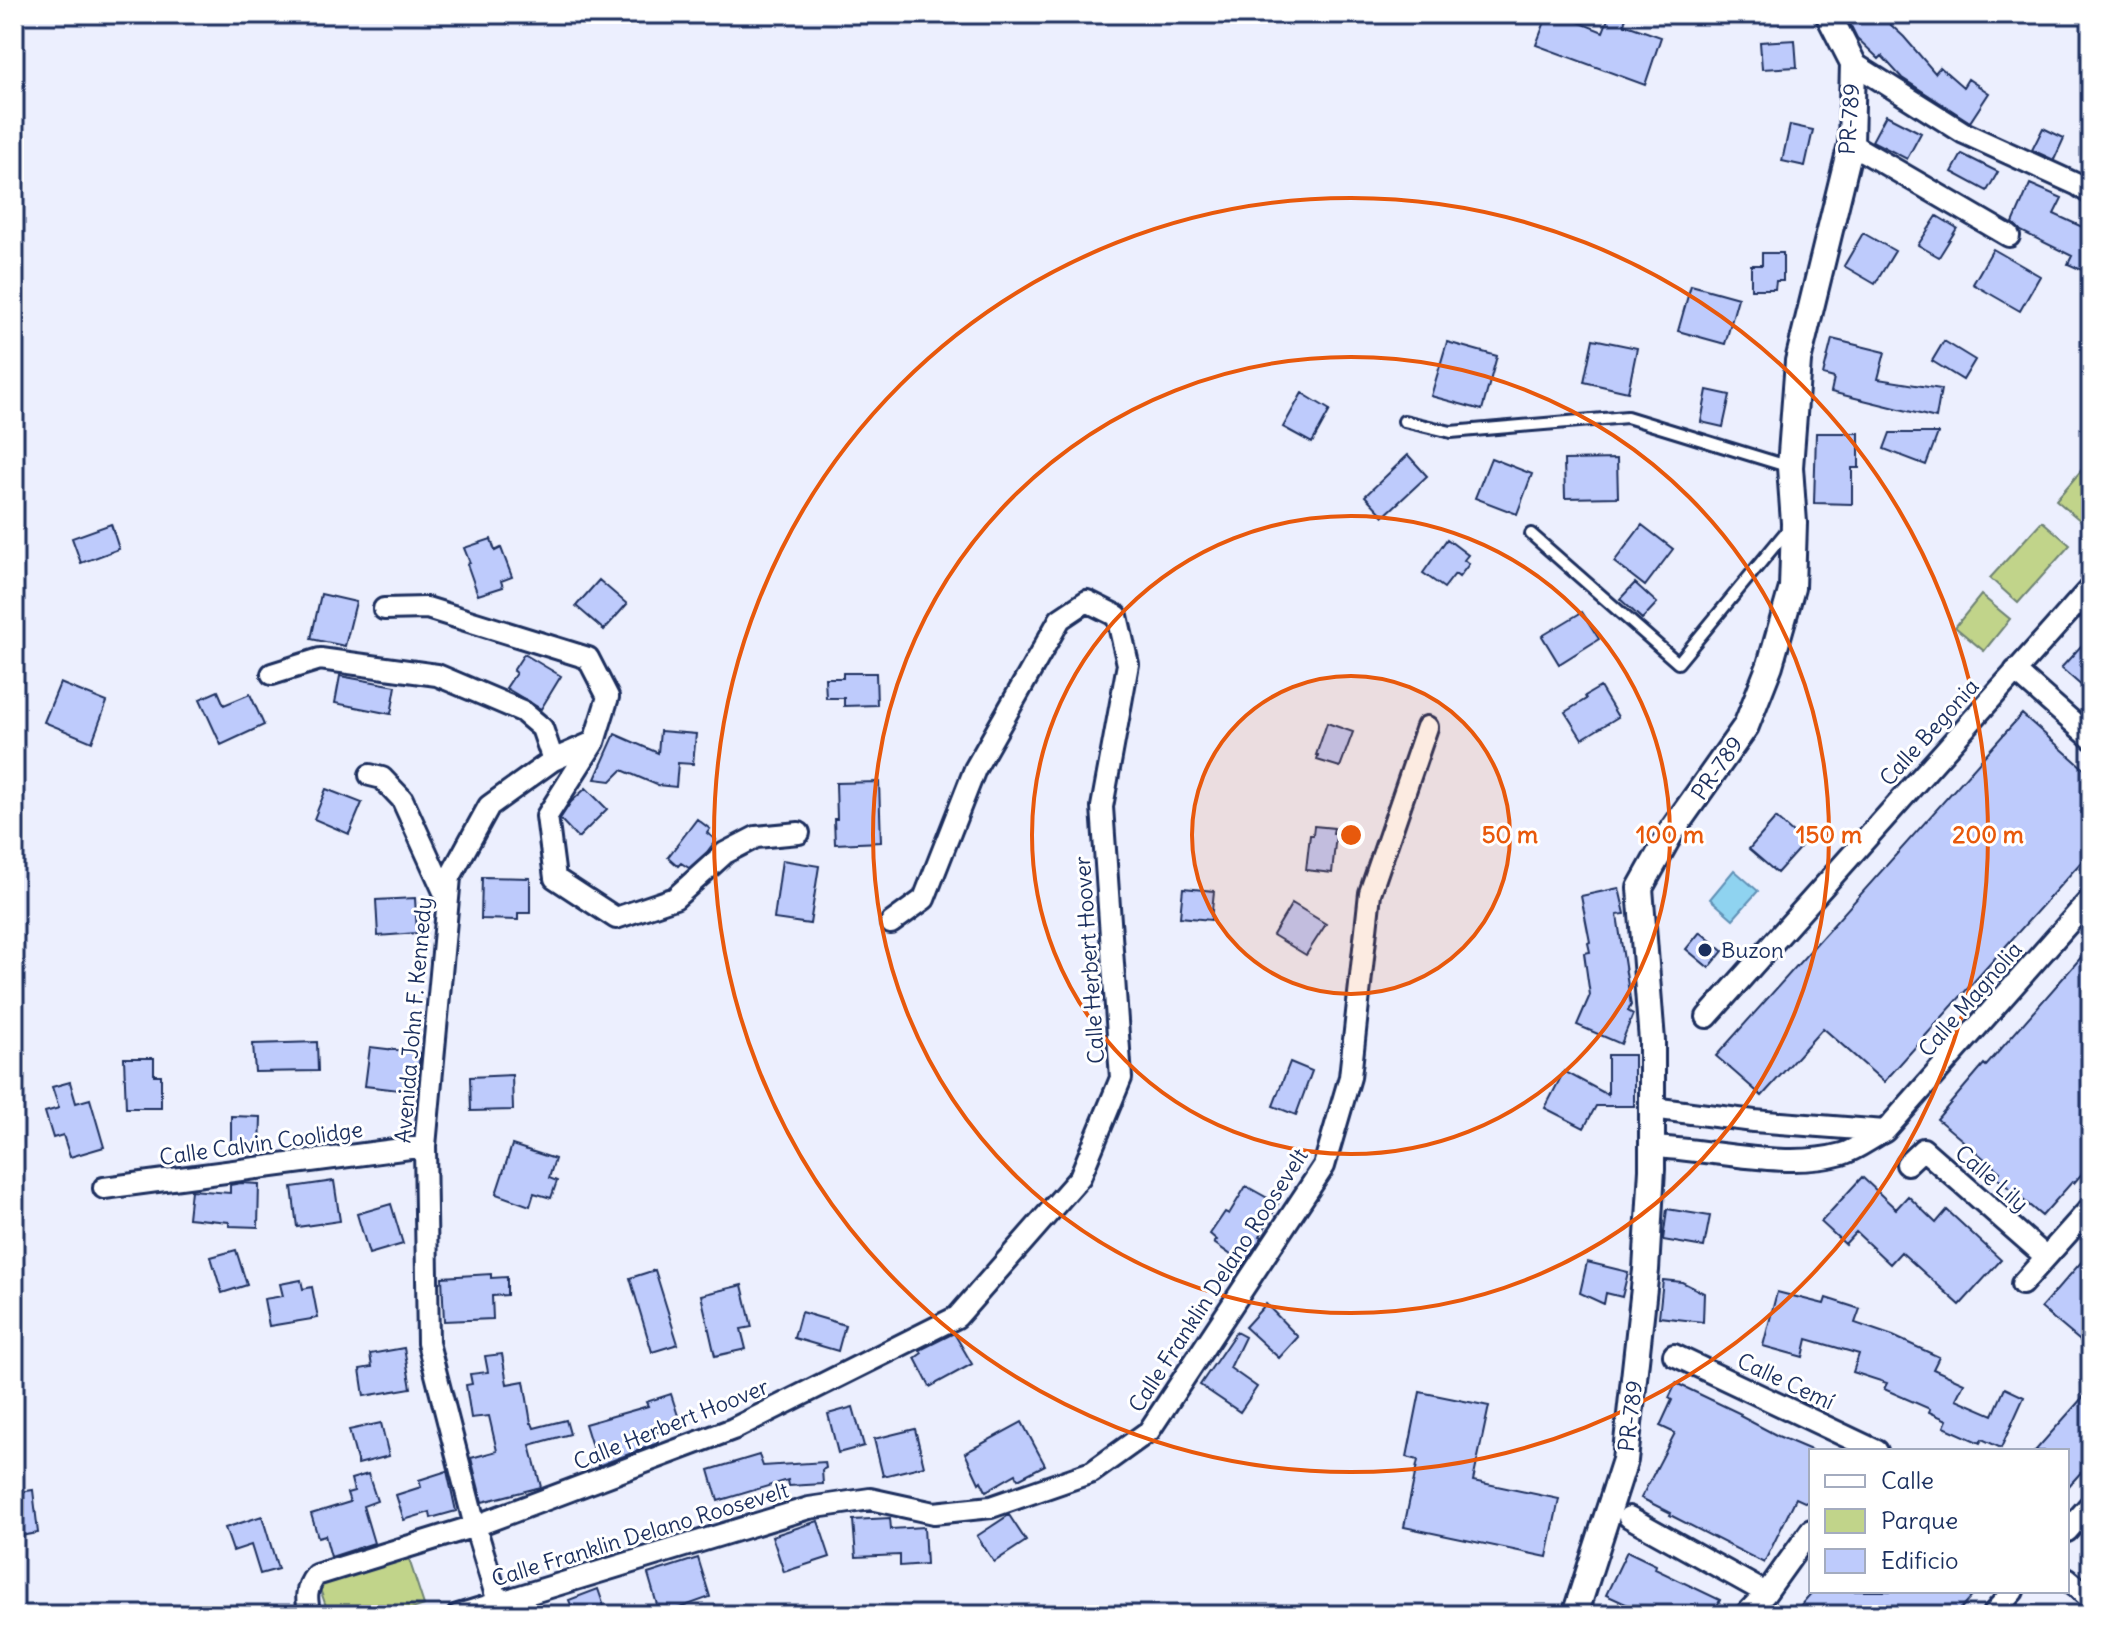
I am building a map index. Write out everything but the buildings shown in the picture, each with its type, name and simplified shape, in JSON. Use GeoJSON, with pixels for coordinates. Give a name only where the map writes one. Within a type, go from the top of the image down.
{"type":"FeatureCollection","features":[{"type":"Feature","properties":{"kind":"street","name":"PR-789"},"geometry":{"type":"LineString","coordinates":[[1575,1615],[1625,1460],[1646,1270],[1652,1147],[1652,1041],[1640,888],[1673,829],[1746,726],[1770,665],[1792,588],[1794,523],[1790,467],[1798,361],[1851,144],[1853,63],[1828,14]]}},
{"type":"Feature","properties":{"kind":"street"},"geometry":{"type":"LineString","coordinates":[[1853,63],[1964,133],[2078,185],[2091,194]]}},
{"type":"Feature","properties":{"kind":"street"},"geometry":{"type":"LineString","coordinates":[[1851,144],[2009,236]]}},
{"type":"Feature","properties":{"kind":"street","name":"Calle Begonia"},"geometry":{"type":"LineString","coordinates":[[1707,1017],[2091,587]]}},
{"type":"Feature","properties":{"kind":"street","name":"Calle Herbert Hoover"},"geometry":{"type":"LineString","coordinates":[[310,1615],[306,1598],[309,1584],[316,1575],[475,1526],[733,1429],[957,1317],[1080,1177],[1121,1078],[1102,807],[1128,664],[1117,616],[1087,601],[1060,619],[975,769],[924,899],[891,923]]}},
{"type":"Feature","properties":{"kind":"street"},"geometry":{"type":"LineString","coordinates":[[384,609],[427,608],[588,658],[608,697],[594,742],[547,816],[555,878],[616,918],[675,898],[725,853],[756,837],[799,833]]}},
{"type":"Feature","properties":{"kind":"street"},"geometry":{"type":"LineString","coordinates":[[272,674],[320,659],[437,675],[522,711],[542,728],[553,760]]}},
{"type":"Feature","properties":{"kind":"street"},"geometry":{"type":"LineString","coordinates":[[2015,671],[2091,738]]}},
{"type":"Feature","properties":{"kind":"street","name":"Calle Franklin Delano Roosevelt"},"geometry":{"type":"LineString","coordinates":[[458,1615],[500,1608],[809,1508],[870,1499],[934,1513],[991,1507],[1092,1472],[1149,1431],[1324,1166],[1350,1077],[1370,893],[1427,727]]}},
{"type":"Feature","properties":{"kind":"street","name":"Avenida John F. Kennedy"},"geometry":{"type":"LineString","coordinates":[[500,1608],[475,1526],[428,1343],[425,1146],[450,877],[489,806],[553,760],[594,742]]}},
{"type":"Feature","properties":{"kind":"street"},"geometry":{"type":"LineString","coordinates":[[370,775],[382,778],[402,799],[448,900]]}},
{"type":"Feature","properties":{"kind":"street","name":"Calle Magnolia"},"geometry":{"type":"LineString","coordinates":[[1652,1147],[1768,1158],[1816,1159],[1844,1154],[1885,1131],[2091,898]]}},
{"type":"Feature","properties":{"kind":"street"},"geometry":{"type":"LineString","coordinates":[[1652,1108],[1754,1121],[1885,1131]]}},
{"type":"Feature","properties":{"kind":"street","name":"Calle Calvin Coolidge"},"geometry":{"type":"LineString","coordinates":[[104,1188],[425,1146]]}},
{"type":"Feature","properties":{"kind":"street","name":"Calle Lily"},"geometry":{"type":"LineString","coordinates":[[1907,1164],[1923,1149],[2046,1257]]}},
{"type":"Feature","properties":{"kind":"street"},"geometry":{"type":"LineString","coordinates":[[2022,1284],[2091,1207]]}},
{"type":"Feature","properties":{"kind":"street","name":"Calle Cemí"},"geometry":{"type":"LineString","coordinates":[[1674,1355],[1870,1449]]}},
{"type":"Feature","properties":{"kind":"street"},"geometry":{"type":"LineString","coordinates":[[2069,1529],[2091,1504]]}},
{"type":"Feature","properties":{"kind":"street"},"geometry":{"type":"LineString","coordinates":[[1629,1517],[1766,1593]]}},
{"type":"Feature","properties":{"kind":"street"},"geometry":{"type":"LineString","coordinates":[[1745,1615],[1766,1593],[1809,1533]]}},
{"type":"Feature","properties":{"kind":"street"},"geometry":{"type":"LineString","coordinates":[[2069,1581],[2091,1599]]}},
{"type":"Feature","properties":{"kind":"street"},"geometry":{"type":"LineString","coordinates":[[1992,1615],[2011,1593]]}},
{"type":"Feature","properties":{"kind":"lane"},"geometry":{"type":"LineString","coordinates":[[1404,421],[1451,432],[1627,417],[1790,467]]}},
{"type":"Feature","properties":{"kind":"lane"},"geometry":{"type":"LineString","coordinates":[[1531,534],[1678,663],[1794,523]]}},
{"type":"Feature","properties":{"kind":"green space"},"geometry":{"type":"Polygon","coordinates":[[[2085,466],[2091,471],[2089,528],[2056,500],[2085,466]]]}},
{"type":"Feature","properties":{"kind":"green space"},"geometry":{"type":"Polygon","coordinates":[[[2042,521],[2070,545],[2018,603],[1990,578],[2042,521]]]}},
{"type":"Feature","properties":{"kind":"green space"},"geometry":{"type":"Polygon","coordinates":[[[1981,595],[2010,619],[1984,651],[1955,627],[1981,595]]]}},
{"type":"Feature","properties":{"kind":"green space"},"geometry":{"type":"Polygon","coordinates":[[[407,1553],[424,1605],[394,1615],[329,1615],[318,1583],[407,1553]]]}},
{"type":"Feature","properties":{"kind":"water"},"geometry":{"type":"Polygon","coordinates":[[[1734,870],[1758,891],[1733,919],[1710,899],[1734,870]]]}},
{"type":"Feature","properties":{"kind":"place","name":"Buzon"},"geometry":{"type":"Point","coordinates":[1705,950]}}]}
